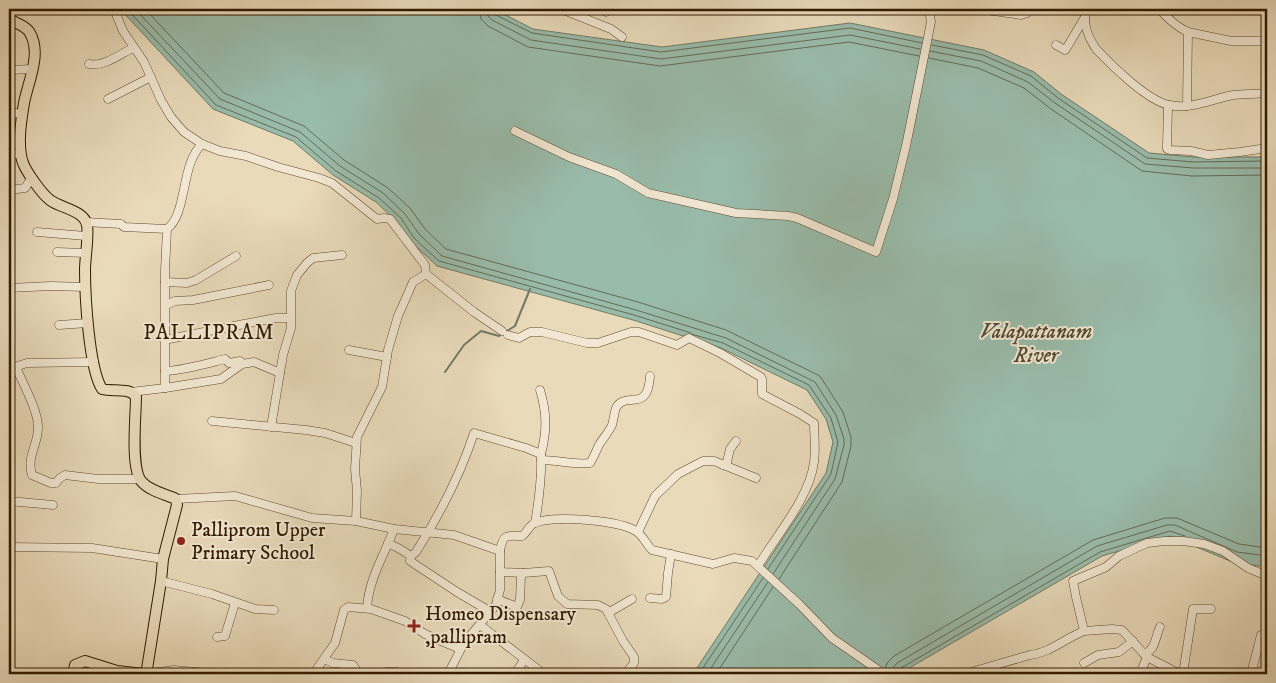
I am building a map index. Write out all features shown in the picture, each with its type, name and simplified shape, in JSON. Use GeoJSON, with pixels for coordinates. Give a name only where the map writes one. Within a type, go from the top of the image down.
{"type":"FeatureCollection","features":[{"type":"Feature","properties":{"kind":"main road"},"geometry":{"type":"LineString","coordinates":[[9,18],[14,23],[27,29],[31,34],[34,48],[33,69],[23,115],[21,153],[23,163],[48,199],[81,216],[86,222],[88,323],[98,383],[102,389],[131,392],[134,394],[136,398],[136,470],[140,479],[151,489],[176,499],[178,505],[163,559],[162,582],[149,663],[144,674],[116,671],[85,662],[75,665],[73,674]]}},
{"type":"Feature","properties":{"kind":"street"},"geometry":{"type":"LineString","coordinates":[[114,9],[123,31],[144,62],[171,116],[184,132],[202,144],[220,151],[246,156],[332,183],[377,219],[390,219],[425,264],[426,274],[474,312],[505,333],[519,338],[530,332],[542,332],[598,344],[631,332],[639,332],[676,345],[689,338],[761,376],[762,394],[814,423],[814,463],[807,486],[796,509],[758,566]]}},
{"type":"Feature","properties":{"kind":"street"},"geometry":{"type":"LineString","coordinates":[[561,9],[611,29],[622,37]]}},
{"type":"Feature","properties":{"kind":"street"},"geometry":{"type":"LineString","coordinates":[[515,131],[569,157],[616,174],[648,194],[736,213],[797,218],[876,252],[893,199],[906,146],[931,22],[930,9]]}},
{"type":"Feature","properties":{"kind":"street"},"geometry":{"type":"LineString","coordinates":[[979,9],[1021,15],[1027,13],[1030,9]]}},
{"type":"Feature","properties":{"kind":"street"},"geometry":{"type":"LineString","coordinates":[[1086,9],[1085,18],[1090,38],[1102,56],[1132,83],[1153,98],[1168,105],[1198,105],[1230,96],[1267,93]]}},
{"type":"Feature","properties":{"kind":"street"},"geometry":{"type":"LineString","coordinates":[[1162,9],[1161,12],[1180,28],[1188,32],[1231,41],[1267,42]]}},
{"type":"Feature","properties":{"kind":"street"},"geometry":{"type":"LineString","coordinates":[[1056,46],[1065,50],[1085,18]]}},
{"type":"Feature","properties":{"kind":"street"},"geometry":{"type":"LineString","coordinates":[[1187,106],[1188,32]]}},
{"type":"Feature","properties":{"kind":"street"},"geometry":{"type":"LineString","coordinates":[[89,64],[104,63],[133,48]]}},
{"type":"Feature","properties":{"kind":"street"},"geometry":{"type":"LineString","coordinates":[[9,70],[33,69]]}},
{"type":"Feature","properties":{"kind":"street"},"geometry":{"type":"LineString","coordinates":[[108,100],[151,77]]}},
{"type":"Feature","properties":{"kind":"street"},"geometry":{"type":"LineString","coordinates":[[1168,105],[1167,149],[1192,151],[1208,155],[1267,148]]}},
{"type":"Feature","properties":{"kind":"street"},"geometry":{"type":"LineString","coordinates":[[9,111],[23,115]]}},
{"type":"Feature","properties":{"kind":"street"},"geometry":{"type":"LineString","coordinates":[[165,388],[164,340],[167,229],[177,214],[191,162],[202,144]]}},
{"type":"Feature","properties":{"kind":"street"},"geometry":{"type":"LineString","coordinates":[[9,155],[21,153]]}},
{"type":"Feature","properties":{"kind":"street"},"geometry":{"type":"LineString","coordinates":[[9,190],[26,188],[32,177]]}},
{"type":"Feature","properties":{"kind":"street"},"geometry":{"type":"LineString","coordinates":[[86,222],[121,224],[124,227],[167,229]]}},
{"type":"Feature","properties":{"kind":"street"},"geometry":{"type":"LineString","coordinates":[[37,232],[86,236]]}},
{"type":"Feature","properties":{"kind":"street"},"geometry":{"type":"LineString","coordinates":[[57,252],[86,253]]}},
{"type":"Feature","properties":{"kind":"street"},"geometry":{"type":"LineString","coordinates":[[270,427],[291,328],[291,291],[297,275],[307,262],[313,258],[342,255]]}},
{"type":"Feature","properties":{"kind":"street"},"geometry":{"type":"LineString","coordinates":[[165,282],[187,283],[236,256]]}},
{"type":"Feature","properties":{"kind":"street"},"geometry":{"type":"LineString","coordinates":[[356,521],[357,491],[355,469],[357,437],[382,387],[387,357],[398,316],[413,282],[426,274]]}},
{"type":"Feature","properties":{"kind":"street"},"geometry":{"type":"LineString","coordinates":[[166,305],[175,301],[193,300],[269,285]]}},
{"type":"Feature","properties":{"kind":"street"},"geometry":{"type":"LineString","coordinates":[[9,288],[86,287]]}},
{"type":"Feature","properties":{"kind":"street"},"geometry":{"type":"LineString","coordinates":[[164,340],[276,318],[290,318]]}},
{"type":"Feature","properties":{"kind":"street"},"geometry":{"type":"LineString","coordinates":[[60,325],[88,323]]}},
{"type":"Feature","properties":{"kind":"street"},"geometry":{"type":"LineString","coordinates":[[349,350],[387,357]]}},
{"type":"Feature","properties":{"kind":"street"},"geometry":{"type":"LineString","coordinates":[[164,371],[180,370],[225,359],[229,362],[240,362],[242,364]]}},
{"type":"Feature","properties":{"kind":"street"},"geometry":{"type":"LineString","coordinates":[[94,362],[34,362],[12,368],[38,424],[33,452],[30,457],[32,475],[51,483],[56,483],[65,475],[98,479],[140,479]]}},
{"type":"Feature","properties":{"kind":"street"},"geometry":{"type":"LineString","coordinates":[[131,392],[221,379],[242,364],[254,362],[280,373]]}},
{"type":"Feature","properties":{"kind":"street"},"geometry":{"type":"LineString","coordinates":[[491,612],[412,563],[411,556],[428,532],[455,484],[474,433],[526,448],[541,457],[582,464],[590,463],[613,423],[616,407],[619,403],[638,400],[644,396],[650,388],[650,376]]}},
{"type":"Feature","properties":{"kind":"street"},"geometry":{"type":"LineString","coordinates":[[448,674],[460,649],[491,612],[497,599],[500,590],[500,551],[505,537],[509,535],[522,536],[534,523],[540,499],[541,457],[546,437],[547,421],[546,408],[540,390]]}},
{"type":"Feature","properties":{"kind":"street"},"geometry":{"type":"LineString","coordinates":[[212,420],[326,433],[356,444]]}},
{"type":"Feature","properties":{"kind":"street"},"geometry":{"type":"LineString","coordinates":[[723,465],[727,462],[730,449],[736,441]]}},
{"type":"Feature","properties":{"kind":"street"},"geometry":{"type":"LineString","coordinates":[[638,532],[655,496],[678,474],[703,460],[714,461],[756,478]]}},
{"type":"Feature","properties":{"kind":"street"},"geometry":{"type":"LineString","coordinates":[[176,499],[235,496],[312,518],[356,521],[394,529],[454,535],[500,551]]}},
{"type":"Feature","properties":{"kind":"street"},"geometry":{"type":"LineString","coordinates":[[9,500],[53,505]]}},
{"type":"Feature","properties":{"kind":"street"},"geometry":{"type":"LineString","coordinates":[[534,523],[557,518],[614,522],[628,526],[638,532],[652,550],[713,564],[734,558],[752,561],[799,604],[832,638],[884,674]]}},
{"type":"Feature","properties":{"kind":"street"},"geometry":{"type":"LineString","coordinates":[[367,608],[374,573],[394,529]]}},
{"type":"Feature","properties":{"kind":"street"},"geometry":{"type":"LineString","coordinates":[[1084,631],[1074,581],[1106,567],[1119,556],[1147,543],[1183,541],[1204,544],[1237,558],[1248,568],[1267,576]]}},
{"type":"Feature","properties":{"kind":"street"},"geometry":{"type":"LineString","coordinates":[[388,543],[411,556]]}},
{"type":"Feature","properties":{"kind":"street"},"geometry":{"type":"LineString","coordinates":[[9,547],[92,548],[163,559]]}},
{"type":"Feature","properties":{"kind":"street"},"geometry":{"type":"LineString","coordinates":[[650,598],[662,599],[666,597],[672,554]]}},
{"type":"Feature","properties":{"kind":"street"},"geometry":{"type":"LineString","coordinates":[[500,572],[549,571],[558,596],[567,604],[598,605],[604,607],[634,657],[634,663],[625,674]]}},
{"type":"Feature","properties":{"kind":"street"},"geometry":{"type":"LineString","coordinates":[[497,599],[519,605],[523,572]]}},
{"type":"Feature","properties":{"kind":"street"},"geometry":{"type":"LineString","coordinates":[[162,582],[212,594],[255,609],[274,610]]}},
{"type":"Feature","properties":{"kind":"street"},"geometry":{"type":"LineString","coordinates":[[608,613],[632,600]]}},
{"type":"Feature","properties":{"kind":"street"},"geometry":{"type":"LineString","coordinates":[[217,637],[224,636],[235,603]]}},
{"type":"Feature","properties":{"kind":"street"},"geometry":{"type":"LineString","coordinates":[[316,670],[335,642],[345,608],[367,608],[405,621],[425,634],[460,649]]}},
{"type":"Feature","properties":{"kind":"street"},"geometry":{"type":"LineString","coordinates":[[964,674],[1037,654],[1084,631],[1112,629],[1122,630],[1146,656],[1182,674],[1193,609],[1211,609]]}},
{"type":"Feature","properties":{"kind":"street"},"geometry":{"type":"LineString","coordinates":[[480,625],[544,674]]}},
{"type":"Feature","properties":{"kind":"street"},"geometry":{"type":"LineString","coordinates":[[1140,674],[1146,656],[1154,647],[1160,627]]}},
{"type":"Feature","properties":{"kind":"street"},"geometry":{"type":"LineString","coordinates":[[1250,674],[1262,635],[1267,635]]}},
{"type":"Feature","properties":{"kind":"street"},"geometry":{"type":"LineString","coordinates":[[1084,662],[1098,656],[1119,652],[1133,641]]}},
{"type":"Feature","properties":{"kind":"street"},"geometry":{"type":"LineString","coordinates":[[324,659],[333,663],[353,665],[359,674]]}},
{"type":"Feature","properties":{"kind":"street"},"geometry":{"type":"LineString","coordinates":[[515,674],[524,660]]}},
{"type":"Feature","properties":{"kind":"street"},"geometry":{"type":"LineString","coordinates":[[144,674],[174,670],[218,674]]}},
{"type":"Feature","properties":{"kind":"street"},"geometry":{"type":"LineString","coordinates":[[380,674],[386,672],[397,672],[400,674]]}},
{"type":"Feature","properties":{"kind":"water","name":"Valapattanam River"},"geometry":{"type":"Polygon","coordinates":[[[120,9],[494,9],[533,29],[662,47],[850,23],[984,50],[1034,72],[1061,94],[1149,153],[1193,157],[1267,157],[1267,567],[1235,563],[1170,536],[1102,556],[899,674],[693,674],[826,473],[833,442],[826,419],[807,390],[721,348],[633,320],[437,266],[410,241],[397,222],[376,202],[333,175],[293,141],[213,109],[120,9]]]}},
{"type":"Feature","properties":{"kind":"waterway"},"geometry":{"type":"LineString","coordinates":[[445,372],[464,345],[481,331],[499,336],[515,326],[530,289]]}},
{"type":"Feature","properties":{"kind":"place","name":"Palliprom Upper Primary School"},"geometry":{"type":"Point","coordinates":[181,541]}},
{"type":"Feature","properties":{"kind":"place","name":"Homeo Dispensary ,pallipram"},"geometry":{"type":"Point","coordinates":[414,626]}},
{"type":"Feature","properties":{"kind":"district","name":"PALLIPRAM"},"geometry":{"type":"Point","coordinates":[209,333]}}]}
